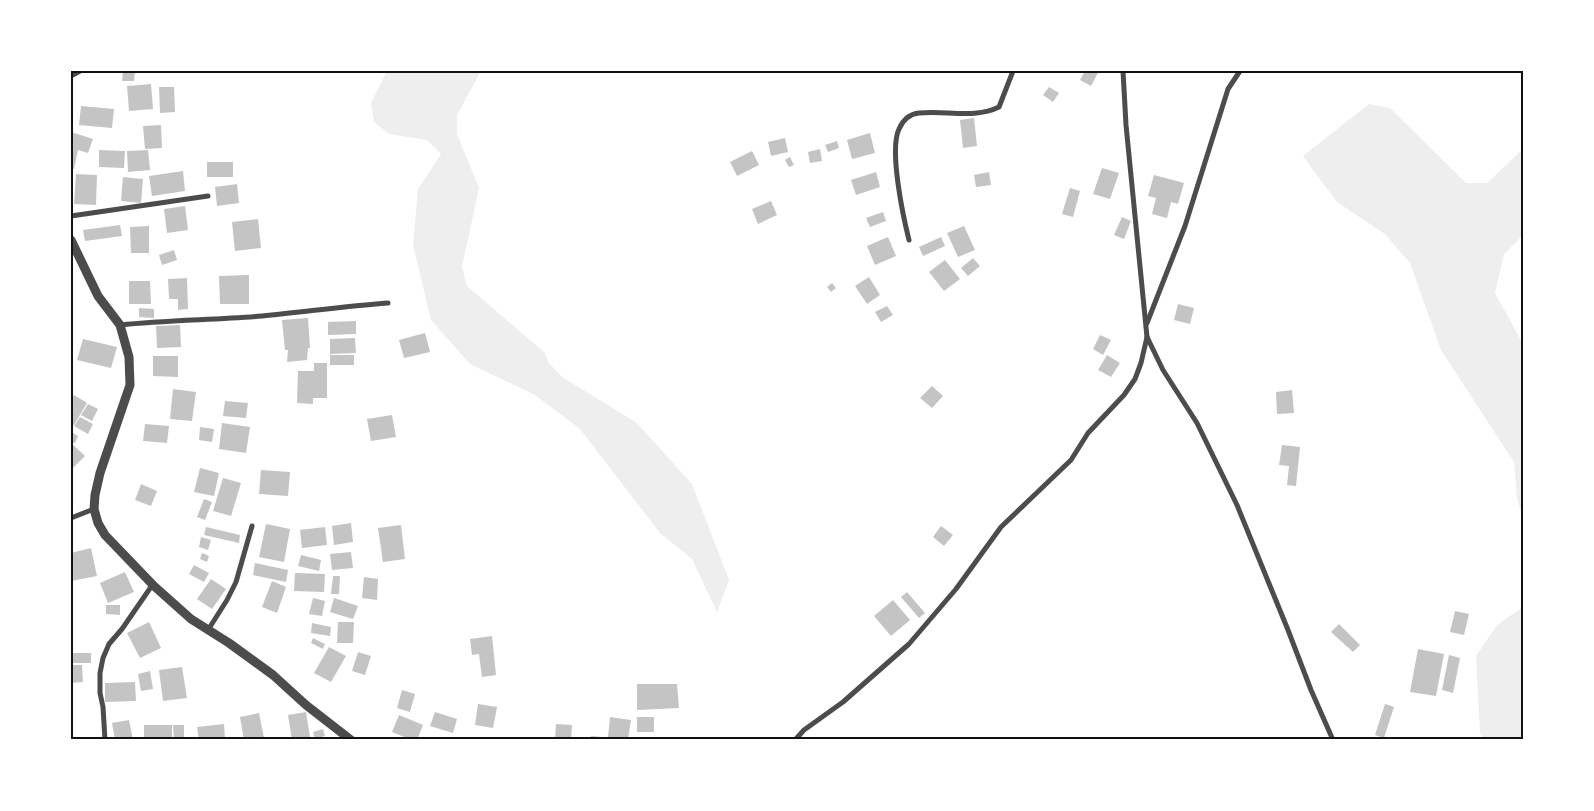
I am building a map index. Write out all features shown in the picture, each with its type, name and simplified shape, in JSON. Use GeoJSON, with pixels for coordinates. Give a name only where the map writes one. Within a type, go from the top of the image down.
{"type":"FeatureCollection","features":[{"type":"Feature","properties":{"kind":"street"},"geometry":{"type":"LineString","coordinates":[[71,76],[80,71]]}},
{"type":"Feature","properties":{"kind":"street"},"geometry":{"type":"LineString","coordinates":[[909,240],[900,205],[896,152],[898,130],[905,118],[917,113],[987,113],[999,108],[1013,71]]}},
{"type":"Feature","properties":{"kind":"street"},"geometry":{"type":"LineString","coordinates":[[795,740],[804,730],[843,702],[909,644],[956,588],[1001,527],[1071,460],[1088,433],[1124,395],[1135,379],[1142,363],[1147,337],[1126,125],[1123,71]]}},
{"type":"Feature","properties":{"kind":"street"},"geometry":{"type":"LineString","coordinates":[[1146,326],[1185,226],[1228,90],[1240,71]]}},
{"type":"Feature","properties":{"kind":"street"},"geometry":{"type":"LineString","coordinates":[[71,216],[208,196]]}},
{"type":"Feature","properties":{"kind":"street"},"geometry":{"type":"LineString","coordinates":[[71,240],[98,296],[120,326],[129,357],[130,386],[100,473],[95,495],[94,509],[98,523],[105,535],[153,584],[191,619],[229,643],[273,675],[306,705],[351,740]]}},
{"type":"Feature","properties":{"kind":"street"},"geometry":{"type":"LineString","coordinates":[[120,326],[262,316],[333,307],[388,303]]}},
{"type":"Feature","properties":{"kind":"street"},"geometry":{"type":"LineString","coordinates":[[1147,337],[1163,370],[1197,423],[1237,505],[1333,740]]}},
{"type":"Feature","properties":{"kind":"street"},"geometry":{"type":"LineString","coordinates":[[71,518],[94,509]]}},
{"type":"Feature","properties":{"kind":"street"},"geometry":{"type":"LineString","coordinates":[[208,630],[236,582],[252,526]]}},
{"type":"Feature","properties":{"kind":"street"},"geometry":{"type":"LineString","coordinates":[[105,740],[103,707],[100,693],[100,673],[103,658],[108,644],[122,629],[153,584]]}},
{"type":"Feature","properties":{"kind":"shaded area"},"geometry":{"type":"Polygon","coordinates":[[[387,71],[481,71],[457,115],[457,134],[479,188],[462,267],[467,286],[545,353],[548,362],[562,377],[637,423],[692,484],[729,580],[717,612],[692,559],[660,533],[580,429],[535,395],[470,364],[431,320],[413,245],[418,189],[441,154],[427,140],[389,134],[374,122],[371,103],[387,71]]]}},
{"type":"Feature","properties":{"kind":"shaded area"},"geometry":{"type":"Polygon","coordinates":[[[1369,104],[1390,108],[1466,183],[1487,183],[1523,149],[1523,235],[1504,254],[1495,293],[1523,344],[1523,518],[1517,499],[1514,462],[1441,350],[1410,263],[1385,234],[1337,202],[1303,156],[1369,104]]]}},
{"type":"Feature","properties":{"kind":"shaded area"},"geometry":{"type":"Polygon","coordinates":[[[1523,607],[1523,740],[1484,740],[1480,733],[1476,656],[1497,625],[1523,607]]]}},
{"type":"Feature","properties":{"kind":"building"},"geometry":{"type":"Polygon","coordinates":[[[123,71],[135,71],[134,81],[122,81],[123,71]]]}},
{"type":"Feature","properties":{"kind":"building"},"geometry":{"type":"Polygon","coordinates":[[[1085,71],[1099,71],[1091,86],[1080,80],[1085,71]]]}},
{"type":"Feature","properties":{"kind":"building"},"geometry":{"type":"Polygon","coordinates":[[[151,84],[153,109],[129,111],[127,86],[151,84]]]}},
{"type":"Feature","properties":{"kind":"building"},"geometry":{"type":"Polygon","coordinates":[[[159,87],[174,87],[175,112],[160,113],[159,87]]]}},
{"type":"Feature","properties":{"kind":"building"},"geometry":{"type":"Polygon","coordinates":[[[1049,87],[1059,93],[1053,102],[1043,95],[1049,87]]]}},
{"type":"Feature","properties":{"kind":"building"},"geometry":{"type":"Polygon","coordinates":[[[81,106],[114,109],[112,128],[79,125],[81,106]]]}},
{"type":"Feature","properties":{"kind":"building"},"geometry":{"type":"Polygon","coordinates":[[[974,118],[977,146],[963,148],[960,120],[974,118]]]}},
{"type":"Feature","properties":{"kind":"building"},"geometry":{"type":"Polygon","coordinates":[[[161,125],[162,148],[145,149],[143,126],[161,125]]]}},
{"type":"Feature","properties":{"kind":"building"},"geometry":{"type":"Polygon","coordinates":[[[71,132],[93,139],[88,153],[78,150],[74,169],[71,168],[71,132]]]}},
{"type":"Feature","properties":{"kind":"building"},"geometry":{"type":"Polygon","coordinates":[[[870,133],[875,153],[852,159],[847,140],[870,133]]]}},
{"type":"Feature","properties":{"kind":"building"},"geometry":{"type":"Polygon","coordinates":[[[785,138],[788,152],[771,156],[768,142],[785,138]]]}},
{"type":"Feature","properties":{"kind":"building"},"geometry":{"type":"Polygon","coordinates":[[[837,141],[839,148],[828,152],[825,145],[837,141]]]}},
{"type":"Feature","properties":{"kind":"building"},"geometry":{"type":"Polygon","coordinates":[[[820,149],[822,161],[810,163],[808,152],[820,149]]]}},
{"type":"Feature","properties":{"kind":"building"},"geometry":{"type":"Polygon","coordinates":[[[99,150],[125,151],[124,168],[99,167],[99,150]]]}},
{"type":"Feature","properties":{"kind":"building"},"geometry":{"type":"Polygon","coordinates":[[[148,150],[150,170],[128,172],[127,151],[148,150]]]}},
{"type":"Feature","properties":{"kind":"building"},"geometry":{"type":"Polygon","coordinates":[[[752,151],[759,165],[737,176],[730,162],[752,151]]]}},
{"type":"Feature","properties":{"kind":"building"},"geometry":{"type":"Polygon","coordinates":[[[790,157],[794,165],[789,167],[785,160],[790,157]]]}},
{"type":"Feature","properties":{"kind":"building"},"geometry":{"type":"Polygon","coordinates":[[[207,162],[233,162],[233,177],[207,177],[207,162]]]}},
{"type":"Feature","properties":{"kind":"building"},"geometry":{"type":"Polygon","coordinates":[[[1102,168],[1119,173],[1110,199],[1093,194],[1102,168]]]}},
{"type":"Feature","properties":{"kind":"building"},"geometry":{"type":"Polygon","coordinates":[[[183,171],[185,191],[152,196],[149,176],[183,171]]]}},
{"type":"Feature","properties":{"kind":"building"},"geometry":{"type":"Polygon","coordinates":[[[876,172],[880,187],[856,195],[851,180],[876,172]]]}},
{"type":"Feature","properties":{"kind":"building"},"geometry":{"type":"Polygon","coordinates":[[[989,172],[991,185],[976,187],[974,175],[989,172]]]}},
{"type":"Feature","properties":{"kind":"building"},"geometry":{"type":"Polygon","coordinates":[[[76,174],[97,175],[96,205],[74,204],[76,174]]]}},
{"type":"Feature","properties":{"kind":"building"},"geometry":{"type":"Polygon","coordinates":[[[1154,175],[1184,183],[1178,204],[1171,202],[1167,218],[1152,214],[1156,198],[1148,196],[1154,175]]]}},
{"type":"Feature","properties":{"kind":"building"},"geometry":{"type":"Polygon","coordinates":[[[123,177],[143,179],[141,203],[121,201],[123,177]]]}},
{"type":"Feature","properties":{"kind":"building"},"geometry":{"type":"Polygon","coordinates":[[[237,184],[239,203],[217,206],[215,187],[237,184]]]}},
{"type":"Feature","properties":{"kind":"building"},"geometry":{"type":"Polygon","coordinates":[[[1070,188],[1080,191],[1073,217],[1062,214],[1070,188]]]}},
{"type":"Feature","properties":{"kind":"building"},"geometry":{"type":"Polygon","coordinates":[[[771,201],[777,215],[758,224],[752,209],[771,201]]]}},
{"type":"Feature","properties":{"kind":"building"},"geometry":{"type":"Polygon","coordinates":[[[185,206],[188,230],[167,233],[164,209],[185,206]]]}},
{"type":"Feature","properties":{"kind":"building"},"geometry":{"type":"Polygon","coordinates":[[[883,212],[886,221],[870,227],[866,218],[883,212]]]}},
{"type":"Feature","properties":{"kind":"building"},"geometry":{"type":"Polygon","coordinates":[[[1122,217],[1131,221],[1124,239],[1114,235],[1122,217]]]}},
{"type":"Feature","properties":{"kind":"building"},"geometry":{"type":"Polygon","coordinates":[[[258,219],[261,248],[235,251],[232,222],[258,219]]]}},
{"type":"Feature","properties":{"kind":"building"},"geometry":{"type":"Polygon","coordinates":[[[120,225],[122,236],[85,241],[83,230],[120,225]]]}},
{"type":"Feature","properties":{"kind":"building"},"geometry":{"type":"Polygon","coordinates":[[[149,226],[149,253],[131,253],[130,227],[149,226]]]}},
{"type":"Feature","properties":{"kind":"building"},"geometry":{"type":"Polygon","coordinates":[[[964,226],[975,250],[958,257],[947,233],[964,226]]]}},
{"type":"Feature","properties":{"kind":"building"},"geometry":{"type":"Polygon","coordinates":[[[888,237],[896,256],[875,265],[867,246],[888,237]]]}},
{"type":"Feature","properties":{"kind":"building"},"geometry":{"type":"Polygon","coordinates":[[[941,237],[945,246],[923,256],[919,247],[941,237]]]}},
{"type":"Feature","properties":{"kind":"building"},"geometry":{"type":"Polygon","coordinates":[[[174,250],[177,260],[162,265],[159,255],[174,250]]]}},
{"type":"Feature","properties":{"kind":"building"},"geometry":{"type":"Polygon","coordinates":[[[973,258],[980,266],[968,276],[961,268],[973,258]]]}},
{"type":"Feature","properties":{"kind":"building"},"geometry":{"type":"Polygon","coordinates":[[[945,260],[960,279],[944,291],[929,272],[945,260]]]}},
{"type":"Feature","properties":{"kind":"building"},"geometry":{"type":"Polygon","coordinates":[[[249,275],[249,304],[220,304],[219,276],[249,275]]]}},
{"type":"Feature","properties":{"kind":"building"},"geometry":{"type":"Polygon","coordinates":[[[869,277],[880,295],[867,304],[855,286],[869,277]]]}},
{"type":"Feature","properties":{"kind":"building"},"geometry":{"type":"Polygon","coordinates":[[[187,278],[188,309],[178,310],[178,299],[169,299],[168,279],[187,278]]]}},
{"type":"Feature","properties":{"kind":"building"},"geometry":{"type":"Polygon","coordinates":[[[129,281],[150,281],[151,304],[129,304],[129,281]]]}},
{"type":"Feature","properties":{"kind":"building"},"geometry":{"type":"Polygon","coordinates":[[[832,283],[836,288],[831,292],[827,287],[832,283]]]}},
{"type":"Feature","properties":{"kind":"building"},"geometry":{"type":"Polygon","coordinates":[[[1178,304],[1194,308],[1190,324],[1174,320],[1178,304]]]}},
{"type":"Feature","properties":{"kind":"building"},"geometry":{"type":"Polygon","coordinates":[[[887,306],[893,315],[881,322],[875,312],[887,306]]]}},
{"type":"Feature","properties":{"kind":"building"},"geometry":{"type":"Polygon","coordinates":[[[139,308],[154,309],[154,318],[139,317],[139,308]]]}},
{"type":"Feature","properties":{"kind":"building"},"geometry":{"type":"Polygon","coordinates":[[[308,318],[310,348],[308,348],[307,360],[287,362],[288,350],[285,350],[282,320],[308,318]]]}},
{"type":"Feature","properties":{"kind":"building"},"geometry":{"type":"Polygon","coordinates":[[[356,321],[356,334],[328,335],[328,322],[356,321]]]}},
{"type":"Feature","properties":{"kind":"building"},"geometry":{"type":"Polygon","coordinates":[[[180,325],[181,347],[157,348],[156,326],[180,325]]]}},
{"type":"Feature","properties":{"kind":"building"},"geometry":{"type":"Polygon","coordinates":[[[425,333],[430,352],[404,358],[399,340],[425,333]]]}},
{"type":"Feature","properties":{"kind":"building"},"geometry":{"type":"Polygon","coordinates":[[[1100,335],[1111,340],[1103,355],[1093,349],[1100,335]]]}},
{"type":"Feature","properties":{"kind":"building"},"geometry":{"type":"Polygon","coordinates":[[[355,338],[356,353],[330,354],[330,339],[355,338]]]}},
{"type":"Feature","properties":{"kind":"building"},"geometry":{"type":"Polygon","coordinates":[[[83,339],[117,347],[111,368],[77,360],[83,339]]]}},
{"type":"Feature","properties":{"kind":"building"},"geometry":{"type":"Polygon","coordinates":[[[330,355],[354,355],[354,365],[330,365],[330,355]]]}},
{"type":"Feature","properties":{"kind":"building"},"geometry":{"type":"Polygon","coordinates":[[[1107,355],[1120,363],[1111,377],[1098,370],[1107,355]]]}},
{"type":"Feature","properties":{"kind":"building"},"geometry":{"type":"Polygon","coordinates":[[[153,356],[178,356],[178,377],[153,376],[153,356]]]}},
{"type":"Feature","properties":{"kind":"building"},"geometry":{"type":"Polygon","coordinates":[[[314,363],[327,363],[327,398],[313,398],[313,404],[297,403],[298,371],[314,371],[314,363]]]}},
{"type":"Feature","properties":{"kind":"building"},"geometry":{"type":"Polygon","coordinates":[[[932,386],[943,396],[932,408],[920,398],[932,386]]]}},
{"type":"Feature","properties":{"kind":"building"},"geometry":{"type":"Polygon","coordinates":[[[173,389],[196,392],[192,421],[170,419],[173,389]]]}},
{"type":"Feature","properties":{"kind":"building"},"geometry":{"type":"Polygon","coordinates":[[[1292,390],[1294,413],[1277,414],[1276,392],[1292,390]]]}},
{"type":"Feature","properties":{"kind":"building"},"geometry":{"type":"Polygon","coordinates":[[[74,395],[87,403],[74,425],[71,424],[71,400],[74,395]]]}},
{"type":"Feature","properties":{"kind":"building"},"geometry":{"type":"Polygon","coordinates":[[[225,401],[248,403],[246,418],[223,416],[225,401]]]}},
{"type":"Feature","properties":{"kind":"building"},"geometry":{"type":"Polygon","coordinates":[[[88,404],[98,409],[92,421],[81,415],[88,404]]]}},
{"type":"Feature","properties":{"kind":"building"},"geometry":{"type":"Polygon","coordinates":[[[392,415],[396,437],[371,441],[367,419],[392,415]]]}},
{"type":"Feature","properties":{"kind":"building"},"geometry":{"type":"Polygon","coordinates":[[[80,417],[93,424],[88,434],[74,426],[80,417]]]}},
{"type":"Feature","properties":{"kind":"building"},"geometry":{"type":"Polygon","coordinates":[[[222,423],[250,427],[246,453],[219,449],[222,423]]]}},
{"type":"Feature","properties":{"kind":"building"},"geometry":{"type":"Polygon","coordinates":[[[145,424],[169,426],[167,443],[143,441],[145,424]]]}},
{"type":"Feature","properties":{"kind":"building"},"geometry":{"type":"Polygon","coordinates":[[[200,427],[214,429],[212,442],[199,440],[200,427]]]}},
{"type":"Feature","properties":{"kind":"building"},"geometry":{"type":"Polygon","coordinates":[[[73,433],[78,436],[75,443],[71,442],[73,433]]]}},
{"type":"Feature","properties":{"kind":"building"},"geometry":{"type":"Polygon","coordinates":[[[71,443],[85,456],[72,469],[71,468],[71,443]]]}},
{"type":"Feature","properties":{"kind":"building"},"geometry":{"type":"Polygon","coordinates":[[[1282,445],[1300,447],[1296,486],[1287,485],[1289,466],[1279,465],[1282,445]]]}},
{"type":"Feature","properties":{"kind":"building"},"geometry":{"type":"Polygon","coordinates":[[[200,468],[219,473],[214,496],[194,492],[200,468]]]}},
{"type":"Feature","properties":{"kind":"building"},"geometry":{"type":"Polygon","coordinates":[[[261,470],[290,472],[288,496],[259,494],[261,470]]]}},
{"type":"Feature","properties":{"kind":"building"},"geometry":{"type":"Polygon","coordinates":[[[223,478],[241,483],[231,516],[213,511],[223,478]]]}},
{"type":"Feature","properties":{"kind":"building"},"geometry":{"type":"Polygon","coordinates":[[[141,484],[157,491],[151,506],[135,500],[141,484]]]}},
{"type":"Feature","properties":{"kind":"building"},"geometry":{"type":"Polygon","coordinates":[[[204,499],[212,502],[205,520],[197,517],[204,499]]]}},
{"type":"Feature","properties":{"kind":"building"},"geometry":{"type":"Polygon","coordinates":[[[351,523],[353,542],[334,545],[332,526],[351,523]]]}},
{"type":"Feature","properties":{"kind":"building"},"geometry":{"type":"Polygon","coordinates":[[[266,524],[290,529],[284,562],[259,557],[266,524]]]}},
{"type":"Feature","properties":{"kind":"building"},"geometry":{"type":"Polygon","coordinates":[[[401,525],[405,559],[383,562],[378,528],[401,525]]]}},
{"type":"Feature","properties":{"kind":"building"},"geometry":{"type":"Polygon","coordinates":[[[941,526],[953,535],[944,546],[933,537],[941,526]]]}},
{"type":"Feature","properties":{"kind":"building"},"geometry":{"type":"Polygon","coordinates":[[[206,527],[240,535],[239,543],[204,535],[206,527]]]}},
{"type":"Feature","properties":{"kind":"building"},"geometry":{"type":"Polygon","coordinates":[[[325,527],[327,545],[302,548],[300,530],[325,527]]]}},
{"type":"Feature","properties":{"kind":"building"},"geometry":{"type":"Polygon","coordinates":[[[201,537],[211,540],[208,550],[199,547],[201,537]]]}},
{"type":"Feature","properties":{"kind":"building"},"geometry":{"type":"Polygon","coordinates":[[[91,548],[97,576],[71,581],[71,553],[91,548]]]}},
{"type":"Feature","properties":{"kind":"building"},"geometry":{"type":"Polygon","coordinates":[[[351,552],[353,568],[332,570],[330,554],[351,552]]]}},
{"type":"Feature","properties":{"kind":"building"},"geometry":{"type":"Polygon","coordinates":[[[202,553],[209,556],[207,562],[200,559],[202,553]]]}},
{"type":"Feature","properties":{"kind":"building"},"geometry":{"type":"Polygon","coordinates":[[[301,555],[321,560],[319,571],[298,566],[301,555]]]}},
{"type":"Feature","properties":{"kind":"building"},"geometry":{"type":"Polygon","coordinates":[[[255,563],[288,570],[286,582],[253,575],[255,563]]]}},
{"type":"Feature","properties":{"kind":"building"},"geometry":{"type":"Polygon","coordinates":[[[194,565],[209,573],[204,582],[189,574],[194,565]]]}},
{"type":"Feature","properties":{"kind":"building"},"geometry":{"type":"Polygon","coordinates":[[[125,572],[134,592],[108,603],[100,583],[125,572]]]}},
{"type":"Feature","properties":{"kind":"building"},"geometry":{"type":"Polygon","coordinates":[[[295,573],[325,574],[324,592],[294,591],[295,573]]]}},
{"type":"Feature","properties":{"kind":"building"},"geometry":{"type":"Polygon","coordinates":[[[333,576],[340,576],[339,594],[331,594],[333,576]]]}},
{"type":"Feature","properties":{"kind":"building"},"geometry":{"type":"Polygon","coordinates":[[[364,577],[378,579],[377,600],[362,598],[364,577]]]}},
{"type":"Feature","properties":{"kind":"building"},"geometry":{"type":"Polygon","coordinates":[[[211,579],[226,589],[212,609],[197,599],[211,579]]]}},
{"type":"Feature","properties":{"kind":"building"},"geometry":{"type":"Polygon","coordinates":[[[272,581],[286,587],[277,613],[262,607],[272,581]]]}},
{"type":"Feature","properties":{"kind":"building"},"geometry":{"type":"Polygon","coordinates":[[[907,592],[925,613],[919,618],[901,597],[907,592]]]}},
{"type":"Feature","properties":{"kind":"building"},"geometry":{"type":"Polygon","coordinates":[[[313,598],[325,601],[322,616],[309,614],[313,598]]]}},
{"type":"Feature","properties":{"kind":"building"},"geometry":{"type":"Polygon","coordinates":[[[334,598],[358,606],[353,619],[330,612],[334,598]]]}},
{"type":"Feature","properties":{"kind":"building"},"geometry":{"type":"Polygon","coordinates":[[[893,600],[910,620],[891,636],[874,616],[893,600]]]}},
{"type":"Feature","properties":{"kind":"building"},"geometry":{"type":"Polygon","coordinates":[[[106,605],[120,605],[120,615],[106,614],[106,605]]]}},
{"type":"Feature","properties":{"kind":"building"},"geometry":{"type":"Polygon","coordinates":[[[1455,611],[1469,614],[1464,635],[1450,632],[1455,611]]]}},
{"type":"Feature","properties":{"kind":"building"},"geometry":{"type":"Polygon","coordinates":[[[149,622],[161,648],[140,658],[127,633],[149,622]]]}},
{"type":"Feature","properties":{"kind":"building"},"geometry":{"type":"Polygon","coordinates":[[[338,622],[354,622],[353,643],[337,643],[338,622]]]}},
{"type":"Feature","properties":{"kind":"building"},"geometry":{"type":"Polygon","coordinates":[[[312,623],[331,627],[330,636],[311,633],[312,623]]]}},
{"type":"Feature","properties":{"kind":"building"},"geometry":{"type":"Polygon","coordinates":[[[1339,624],[1360,645],[1353,652],[1331,632],[1339,624]]]}},
{"type":"Feature","properties":{"kind":"building"},"geometry":{"type":"Polygon","coordinates":[[[492,636],[496,675],[482,677],[479,654],[472,655],[470,639],[492,636]]]}},
{"type":"Feature","properties":{"kind":"building"},"geometry":{"type":"Polygon","coordinates":[[[313,638],[325,644],[323,649],[311,643],[313,638]]]}},
{"type":"Feature","properties":{"kind":"building"},"geometry":{"type":"Polygon","coordinates":[[[329,647],[346,656],[331,682],[314,673],[329,647]]]}},
{"type":"Feature","properties":{"kind":"building"},"geometry":{"type":"Polygon","coordinates":[[[1418,649],[1444,654],[1436,696],[1410,692],[1418,649]]]}},
{"type":"Feature","properties":{"kind":"building"},"geometry":{"type":"Polygon","coordinates":[[[358,652],[371,656],[365,675],[352,671],[358,652]]]}},
{"type":"Feature","properties":{"kind":"building"},"geometry":{"type":"Polygon","coordinates":[[[73,653],[91,653],[91,663],[73,663],[73,653]]]}},
{"type":"Feature","properties":{"kind":"building"},"geometry":{"type":"Polygon","coordinates":[[[1449,655],[1460,658],[1453,693],[1442,690],[1449,655]]]}},
{"type":"Feature","properties":{"kind":"building"},"geometry":{"type":"Polygon","coordinates":[[[71,665],[82,665],[83,682],[71,683],[71,665]]]}},
{"type":"Feature","properties":{"kind":"building"},"geometry":{"type":"Polygon","coordinates":[[[182,667],[187,698],[163,701],[159,670],[182,667]]]}},
{"type":"Feature","properties":{"kind":"building"},"geometry":{"type":"Polygon","coordinates":[[[150,671],[153,689],[141,691],[138,674],[150,671]]]}},
{"type":"Feature","properties":{"kind":"building"},"geometry":{"type":"Polygon","coordinates":[[[135,682],[136,701],[105,702],[105,683],[135,682]]]}},
{"type":"Feature","properties":{"kind":"building"},"geometry":{"type":"Polygon","coordinates":[[[637,684],[677,684],[679,708],[637,710],[637,684]]]}},
{"type":"Feature","properties":{"kind":"building"},"geometry":{"type":"Polygon","coordinates":[[[402,690],[415,694],[410,712],[397,708],[402,690]]]}},
{"type":"Feature","properties":{"kind":"building"},"geometry":{"type":"Polygon","coordinates":[[[478,704],[497,707],[493,728],[475,725],[478,704]]]}},
{"type":"Feature","properties":{"kind":"building"},"geometry":{"type":"Polygon","coordinates":[[[1385,704],[1394,707],[1384,738],[1375,735],[1385,704]]]}},
{"type":"Feature","properties":{"kind":"building"},"geometry":{"type":"Polygon","coordinates":[[[306,712],[310,737],[292,740],[288,715],[306,712]]]}},
{"type":"Feature","properties":{"kind":"building"},"geometry":{"type":"Polygon","coordinates":[[[435,712],[457,719],[453,733],[430,726],[435,712]]]}},
{"type":"Feature","properties":{"kind":"building"},"geometry":{"type":"Polygon","coordinates":[[[259,713],[264,738],[244,740],[240,717],[259,713]]]}},
{"type":"Feature","properties":{"kind":"building"},"geometry":{"type":"Polygon","coordinates":[[[399,715],[423,725],[417,740],[412,740],[392,732],[399,715]]]}},
{"type":"Feature","properties":{"kind":"building"},"geometry":{"type":"Polygon","coordinates":[[[610,717],[631,720],[628,739],[608,737],[610,717]]]}},
{"type":"Feature","properties":{"kind":"building"},"geometry":{"type":"Polygon","coordinates":[[[637,717],[654,717],[654,732],[637,732],[637,717]]]}},
{"type":"Feature","properties":{"kind":"building"},"geometry":{"type":"Polygon","coordinates":[[[129,720],[133,740],[115,740],[112,723],[129,720]]]}},
{"type":"Feature","properties":{"kind":"building"},"geometry":{"type":"Polygon","coordinates":[[[224,724],[225,740],[199,740],[197,727],[224,724]]]}},
{"type":"Feature","properties":{"kind":"building"},"geometry":{"type":"Polygon","coordinates":[[[556,724],[572,725],[571,740],[555,740],[556,724]]]}},
{"type":"Feature","properties":{"kind":"building"},"geometry":{"type":"Polygon","coordinates":[[[144,725],[172,725],[172,740],[144,740],[144,725]]]}},
{"type":"Feature","properties":{"kind":"building"},"geometry":{"type":"Polygon","coordinates":[[[173,725],[184,725],[184,740],[174,740],[173,725]]]}},
{"type":"Feature","properties":{"kind":"building"},"geometry":{"type":"Polygon","coordinates":[[[323,729],[325,736],[315,739],[313,732],[323,729]]]}},
{"type":"Feature","properties":{"kind":"building"},"geometry":{"type":"Polygon","coordinates":[[[591,736],[602,737],[602,740],[590,740],[591,736]]]}}]}
